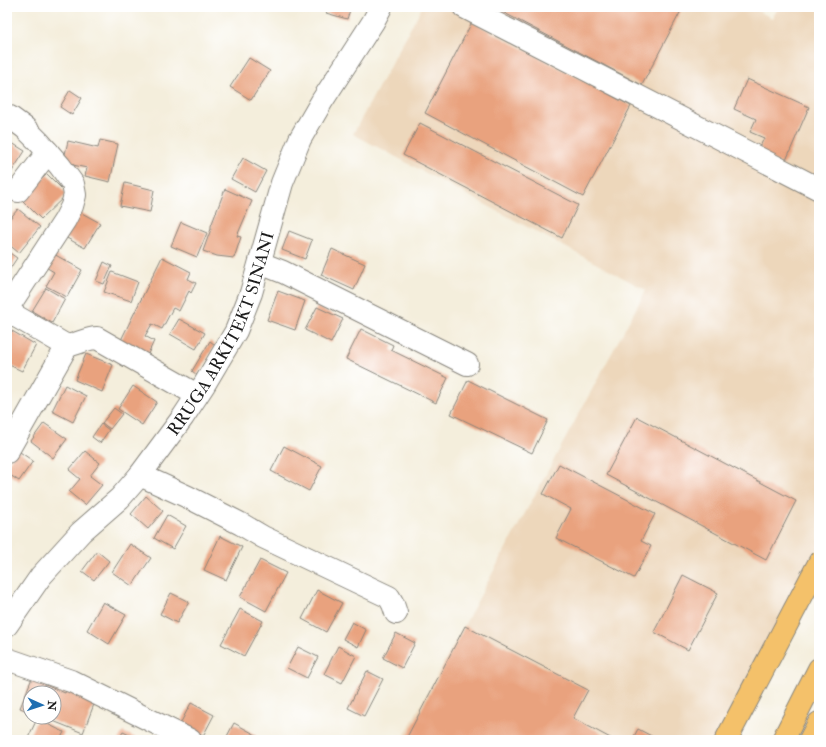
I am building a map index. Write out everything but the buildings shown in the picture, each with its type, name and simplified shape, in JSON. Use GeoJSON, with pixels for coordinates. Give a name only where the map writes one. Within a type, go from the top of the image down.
{"type":"FeatureCollection","features":[{"type":"Feature","properties":{"kind":"main road"},"geometry":{"type":"LineString","coordinates":[[726,740],[819,563]]}},
{"type":"Feature","properties":{"kind":"main road"},"geometry":{"type":"LineString","coordinates":[[783,740],[819,669]]}},
{"type":"Feature","properties":{"kind":"main road"},"geometry":{"type":"LineString","coordinates":[[810,740],[819,723]]}},
{"type":"Feature","properties":{"kind":"street","name":"RRUGA ARKITEKT SINANI"},"geometry":{"type":"LineString","coordinates":[[7,625],[42,576],[81,532],[120,498],[140,475],[183,417],[236,331],[251,293],[282,183],[300,139],[322,101],[382,7]]}},
{"type":"Feature","properties":{"kind":"street"},"geometry":{"type":"LineString","coordinates":[[464,7],[819,189]]}},
{"type":"Feature","properties":{"kind":"street"},"geometry":{"type":"LineString","coordinates":[[10,117],[25,128],[48,152],[73,184],[75,195],[72,206],[65,220],[7,310],[67,346]]}},
{"type":"Feature","properties":{"kind":"street"},"geometry":{"type":"LineString","coordinates":[[18,191],[48,152]]}},
{"type":"Feature","properties":{"kind":"street"},"geometry":{"type":"LineString","coordinates":[[260,263],[283,272],[467,364]]}},
{"type":"Feature","properties":{"kind":"street"},"geometry":{"type":"LineString","coordinates":[[7,452],[67,346],[91,338],[97,338],[197,395]]}},
{"type":"Feature","properties":{"kind":"street"},"geometry":{"type":"LineString","coordinates":[[140,475],[188,496],[263,537],[389,597],[396,613]]}},
{"type":"Feature","properties":{"kind":"street"},"geometry":{"type":"LineString","coordinates":[[7,659],[71,681],[190,740]]}},
{"type":"Feature","properties":{"kind":"shaded area"},"geometry":{"type":"Polygon","coordinates":[[[422,7],[750,7],[772,18],[779,7],[819,7],[819,563],[726,740],[402,740],[646,290],[353,134],[422,7]]]}}]}
